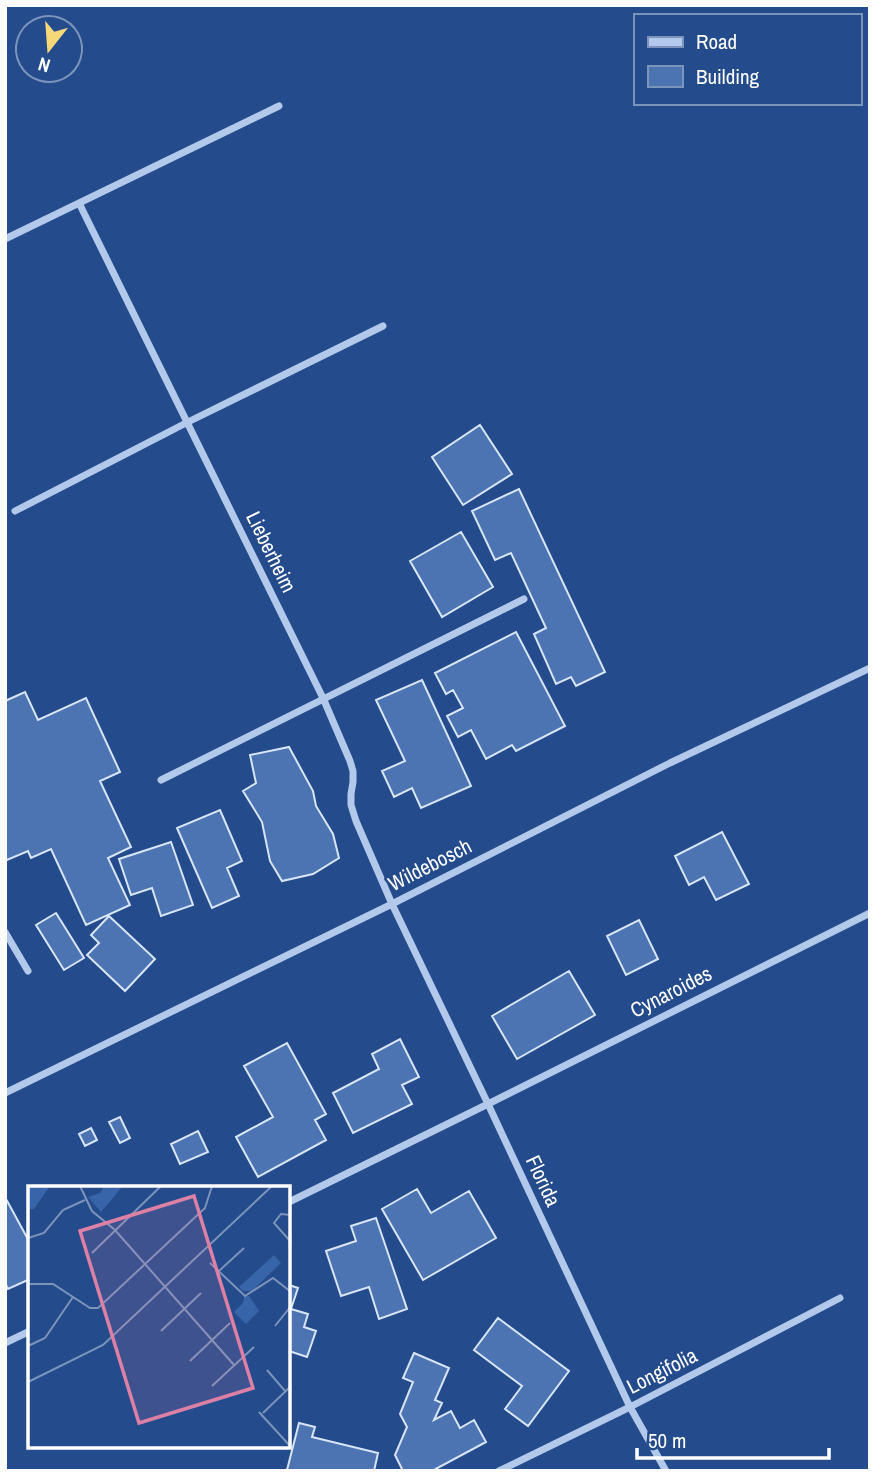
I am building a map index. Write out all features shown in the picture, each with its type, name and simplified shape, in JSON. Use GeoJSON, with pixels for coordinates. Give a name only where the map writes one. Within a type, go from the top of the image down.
{"type":"FeatureCollection","features":[{"type":"Feature","properties":{"kind":"street"},"geometry":{"type":"LineString","coordinates":[[5,239],[279,106]]}},
{"type":"Feature","properties":{"kind":"street","name":"Lieberheim"},"geometry":{"type":"LineString","coordinates":[[79,203],[323,698],[353,771],[353,813],[392,904]]}},
{"type":"Feature","properties":{"kind":"street"},"geometry":{"type":"LineString","coordinates":[[15,510],[383,326]]}},
{"type":"Feature","properties":{"kind":"street"},"geometry":{"type":"LineString","coordinates":[[161,779],[524,599]]}},
{"type":"Feature","properties":{"kind":"street","name":"Wildebosch"},"geometry":{"type":"LineString","coordinates":[[5,1093],[392,904],[670,762],[870,668]]}},
{"type":"Feature","properties":{"kind":"street","name":"Florida"},"geometry":{"type":"LineString","coordinates":[[392,904],[630,1407],[666,1471]]}},
{"type":"Feature","properties":{"kind":"street","name":"Cynaroides"},"geometry":{"type":"LineString","coordinates":[[488,1104],[870,913]]}},
{"type":"Feature","properties":{"kind":"street"},"geometry":{"type":"LineString","coordinates":[[5,932],[28,971]]}},
{"type":"Feature","properties":{"kind":"street"},"geometry":{"type":"LineString","coordinates":[[290,1202],[488,1104]]}},
{"type":"Feature","properties":{"kind":"street","name":"Longifolia"},"geometry":{"type":"LineString","coordinates":[[499,1471],[630,1407],[839,1298]]}},
{"type":"Feature","properties":{"kind":"street"},"geometry":{"type":"LineString","coordinates":[[5,1343],[28,1332]]}},
{"type":"Feature","properties":{"kind":"building"},"geometry":{"type":"Polygon","coordinates":[[[480,425],[512,474],[463,505],[432,457],[480,425]]]}},
{"type":"Feature","properties":{"kind":"building"},"geometry":{"type":"Polygon","coordinates":[[[519,489],[605,672],[576,686],[571,677],[556,684],[534,634],[546,628],[511,553],[495,560],[472,511],[519,489]]]}},
{"type":"Feature","properties":{"kind":"building"},"geometry":{"type":"Polygon","coordinates":[[[461,532],[493,587],[442,617],[410,561],[461,532]]]}},
{"type":"Feature","properties":{"kind":"building"},"geometry":{"type":"Polygon","coordinates":[[[516,632],[565,726],[516,751],[512,745],[486,759],[471,730],[458,737],[447,716],[463,708],[453,690],[446,694],[435,673],[516,632]]]}},
{"type":"Feature","properties":{"kind":"building"},"geometry":{"type":"Polygon","coordinates":[[[422,680],[471,786],[421,808],[412,788],[394,797],[382,771],[405,761],[376,700],[422,680]]]}},
{"type":"Feature","properties":{"kind":"building"},"geometry":{"type":"Polygon","coordinates":[[[25,692],[38,720],[86,698],[120,772],[100,781],[131,847],[108,858],[130,905],[86,925],[51,849],[31,858],[28,851],[7,860],[5,856],[5,701],[25,692]]]}},
{"type":"Feature","properties":{"kind":"building"},"geometry":{"type":"Polygon","coordinates":[[[289,747],[313,791],[316,806],[333,834],[339,858],[313,874],[282,881],[270,861],[262,822],[243,791],[256,783],[250,755],[289,747]]]}},
{"type":"Feature","properties":{"kind":"building"},"geometry":{"type":"Polygon","coordinates":[[[220,810],[242,861],[227,868],[239,896],[212,908],[177,828],[220,810]]]}},
{"type":"Feature","properties":{"kind":"building"},"geometry":{"type":"Polygon","coordinates":[[[722,832],[749,884],[716,900],[704,877],[689,885],[675,856],[722,832]]]}},
{"type":"Feature","properties":{"kind":"building"},"geometry":{"type":"Polygon","coordinates":[[[171,842],[193,905],[161,916],[152,888],[131,895],[119,859],[171,842]]]}},
{"type":"Feature","properties":{"kind":"building"},"geometry":{"type":"Polygon","coordinates":[[[56,913],[84,958],[64,970],[36,925],[56,913]]]}},
{"type":"Feature","properties":{"kind":"building"},"geometry":{"type":"Polygon","coordinates":[[[109,916],[155,959],[125,991],[87,955],[99,943],[91,935],[109,916]]]}},
{"type":"Feature","properties":{"kind":"building"},"geometry":{"type":"Polygon","coordinates":[[[639,920],[658,959],[626,975],[607,936],[639,920]]]}},
{"type":"Feature","properties":{"kind":"building"},"geometry":{"type":"Polygon","coordinates":[[[569,971],[595,1015],[517,1059],[492,1016],[569,971]]]}},
{"type":"Feature","properties":{"kind":"building"},"geometry":{"type":"Polygon","coordinates":[[[400,1039],[419,1077],[402,1085],[412,1104],[353,1133],[333,1093],[379,1069],[372,1054],[400,1039]]]}},
{"type":"Feature","properties":{"kind":"building"},"geometry":{"type":"Polygon","coordinates":[[[287,1043],[326,1114],[315,1120],[326,1140],[258,1177],[236,1137],[273,1117],[244,1066],[287,1043]]]}},
{"type":"Feature","properties":{"kind":"building"},"geometry":{"type":"Polygon","coordinates":[[[120,1117],[130,1138],[120,1143],[109,1122],[120,1117]]]}},
{"type":"Feature","properties":{"kind":"building"},"geometry":{"type":"Polygon","coordinates":[[[91,1128],[97,1140],[85,1146],[79,1134],[91,1128]]]}},
{"type":"Feature","properties":{"kind":"building"},"geometry":{"type":"Polygon","coordinates":[[[198,1131],[208,1152],[180,1164],[171,1144],[198,1131]]]}},
{"type":"Feature","properties":{"kind":"building"},"geometry":{"type":"Polygon","coordinates":[[[417,1189],[431,1213],[469,1191],[496,1238],[423,1280],[382,1209],[417,1189]]]}},
{"type":"Feature","properties":{"kind":"building"},"geometry":{"type":"Polygon","coordinates":[[[5,1197],[28,1239],[28,1280],[8,1289],[5,1283],[5,1197]]]}},
{"type":"Feature","properties":{"kind":"building"},"geometry":{"type":"Polygon","coordinates":[[[376,1218],[407,1309],[379,1319],[369,1287],[341,1296],[326,1251],[356,1241],[351,1226],[376,1218]]]}},
{"type":"Feature","properties":{"kind":"building"},"geometry":{"type":"Polygon","coordinates":[[[290,1285],[298,1288],[291,1309],[308,1314],[304,1327],[316,1331],[307,1357],[290,1351],[290,1285]]]}},
{"type":"Feature","properties":{"kind":"building"},"geometry":{"type":"Polygon","coordinates":[[[498,1318],[569,1371],[528,1426],[505,1409],[522,1386],[474,1350],[498,1318]]]}},
{"type":"Feature","properties":{"kind":"building"},"geometry":{"type":"Polygon","coordinates":[[[414,1353],[449,1368],[435,1400],[442,1403],[434,1420],[451,1411],[460,1428],[474,1420],[486,1442],[432,1471],[403,1471],[395,1455],[407,1427],[400,1414],[413,1382],[403,1378],[414,1353]]]}},
{"type":"Feature","properties":{"kind":"building"},"geometry":{"type":"Polygon","coordinates":[[[299,1423],[315,1427],[312,1437],[378,1453],[374,1471],[287,1470],[299,1423]]]}}]}
